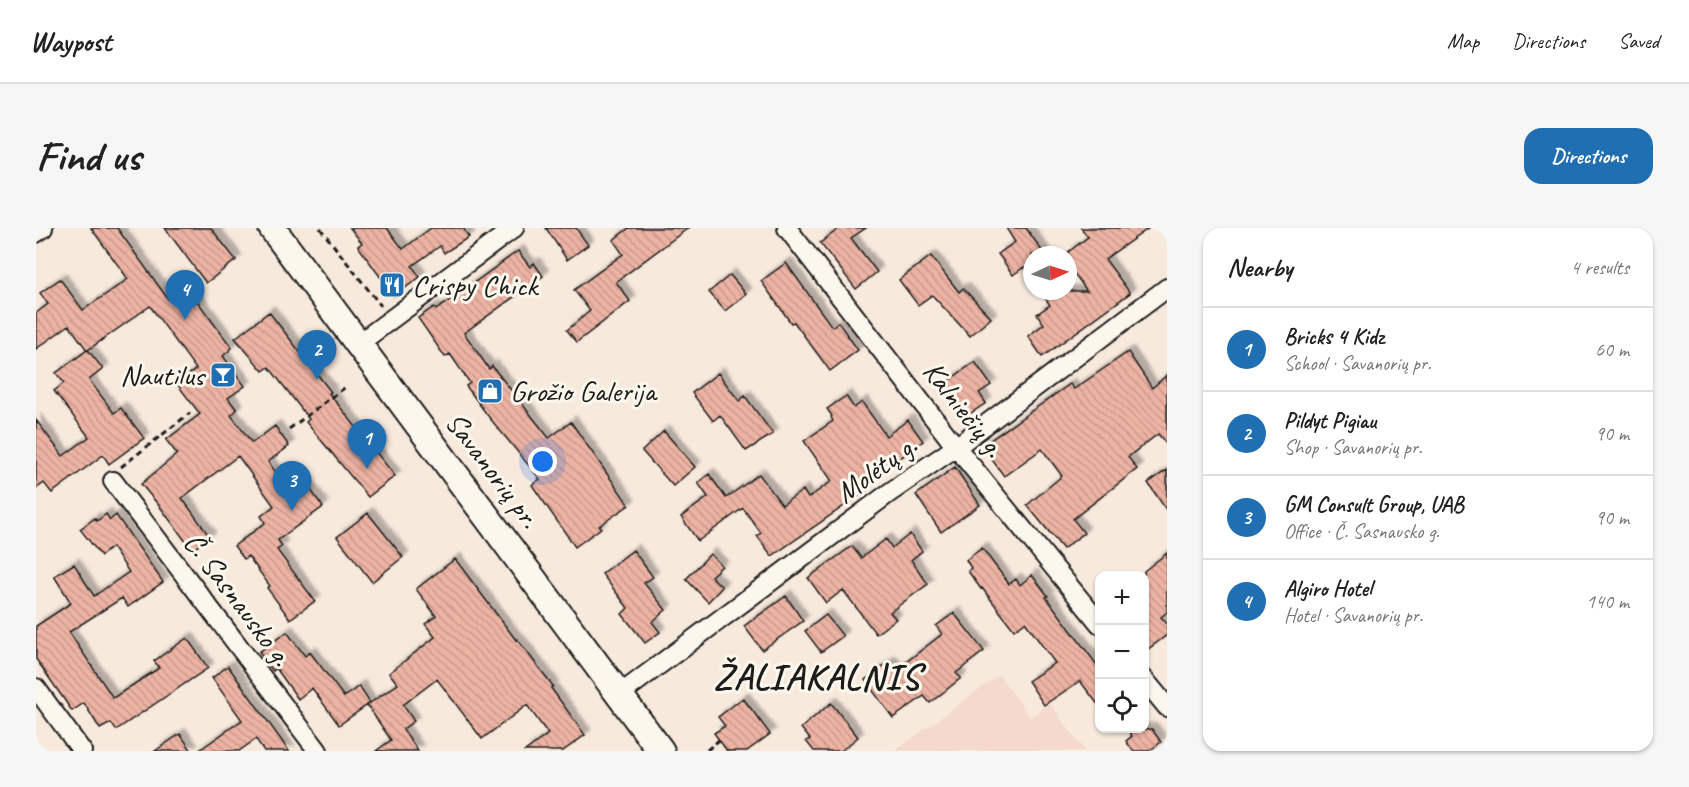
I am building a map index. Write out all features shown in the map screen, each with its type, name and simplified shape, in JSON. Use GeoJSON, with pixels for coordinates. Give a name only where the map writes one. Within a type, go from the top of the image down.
{"type":"FeatureCollection","features":[{"type":"Feature","properties":{"kind":"main road","name":"Savanorių pr."},"geometry":{"type":"LineString","coordinates":[[272,228],[661,751]]}},
{"type":"Feature","properties":{"kind":"street"},"geometry":{"type":"LineString","coordinates":[[36,233],[43,228]]}},
{"type":"Feature","properties":{"kind":"street"},"geometry":{"type":"LineString","coordinates":[[358,344],[514,228]]}},
{"type":"Feature","properties":{"kind":"street","name":"Kalniečių g."},"geometry":{"type":"LineString","coordinates":[[787,228],[956,447],[1095,618]]}},
{"type":"Feature","properties":{"kind":"street","name":"Molėtų g."},"geometry":{"type":"LineString","coordinates":[[619,695],[890,493],[956,447],[1167,288]]}},
{"type":"Feature","properties":{"kind":"street","name":"Č. Sasnausko g."},"geometry":{"type":"LineString","coordinates":[[113,482],[318,751]]}},
{"type":"Feature","properties":{"kind":"street"},"geometry":{"type":"LineString","coordinates":[[1149,685],[1167,707]]}},
{"type":"Feature","properties":{"kind":"street"},"geometry":{"type":"LineString","coordinates":[[36,688],[82,751]]}},
{"type":"Feature","properties":{"kind":"path"},"geometry":{"type":"LineString","coordinates":[[320,228],[391,320]]}},
{"type":"Feature","properties":{"kind":"path"},"geometry":{"type":"LineString","coordinates":[[289,429],[347,386]]}},
{"type":"Feature","properties":{"kind":"path"},"geometry":{"type":"LineString","coordinates":[[113,482],[114,473],[190,413]]}},
{"type":"Feature","properties":{"kind":"path"},"geometry":{"type":"LineString","coordinates":[[707,750],[719,740]]}},
{"type":"Feature","properties":{"kind":"shaded area"},"geometry":{"type":"Polygon","coordinates":[[[999,675],[1030,717],[1050,704],[1085,751],[895,751],[999,675]]]}},
{"type":"Feature","properties":{"kind":"building"},"geometry":{"type":"Polygon","coordinates":[[[91,228],[117,228],[168,299],[186,286],[232,348],[223,356],[245,386],[228,398],[237,410],[231,415],[252,443],[275,426],[289,446],[268,462],[292,493],[306,483],[323,507],[278,540],[282,546],[277,550],[315,601],[290,619],[267,588],[270,586],[248,556],[244,559],[234,546],[265,523],[261,516],[274,506],[238,456],[182,498],[210,537],[192,550],[141,484],[177,454],[166,440],[200,414],[177,384],[196,369],[150,306],[88,350],[103,369],[89,380],[114,413],[121,408],[144,438],[109,464],[103,455],[52,493],[44,483],[36,489],[36,420],[63,456],[89,437],[54,391],[64,383],[56,373],[87,350],[69,325],[36,349],[36,313],[48,304],[40,293],[60,279],[83,310],[128,279],[91,228]]]}},
{"type":"Feature","properties":{"kind":"building"},"geometry":{"type":"Polygon","coordinates":[[[165,228],[211,228],[236,260],[206,283],[165,228]]]}},
{"type":"Feature","properties":{"kind":"building"},"geometry":{"type":"Polygon","coordinates":[[[350,228],[387,228],[403,249],[431,228],[463,228],[469,237],[444,253],[440,246],[412,266],[420,277],[394,296],[358,246],[362,243],[350,228]]]}},
{"type":"Feature","properties":{"kind":"building"},"geometry":{"type":"Polygon","coordinates":[[[546,228],[576,228],[588,245],[567,260],[546,228]]]}},
{"type":"Feature","properties":{"kind":"building"},"geometry":{"type":"Polygon","coordinates":[[[629,228],[688,228],[616,282],[630,301],[577,342],[567,330],[590,311],[574,290],[623,254],[613,240],[629,228]]]}},
{"type":"Feature","properties":{"kind":"building"},"geometry":{"type":"Polygon","coordinates":[[[840,228],[866,228],[851,238],[877,272],[856,289],[820,243],[840,228]]]}},
{"type":"Feature","properties":{"kind":"building"},"geometry":{"type":"Polygon","coordinates":[[[1006,228],[1026,228],[1039,246],[1023,246],[1023,268],[1013,275],[998,254],[1015,242],[1006,228]]]}},
{"type":"Feature","properties":{"kind":"building"},"geometry":{"type":"Polygon","coordinates":[[[1081,228],[1149,228],[1105,259],[1130,293],[1042,357],[1028,336],[1044,324],[1037,314],[1050,305],[1046,300],[1077,300],[1077,291],[1087,291],[1077,277],[1076,246],[1088,237],[1081,228]]]}},
{"type":"Feature","properties":{"kind":"building"},"geometry":{"type":"Polygon","coordinates":[[[518,251],[530,267],[534,263],[543,276],[464,333],[489,369],[492,366],[549,438],[571,422],[629,505],[599,526],[601,528],[575,547],[532,485],[540,479],[466,386],[470,383],[450,354],[445,357],[418,318],[434,307],[436,310],[518,251]]]}},
{"type":"Feature","properties":{"kind":"building"},"geometry":{"type":"Polygon","coordinates":[[[931,256],[959,292],[963,288],[991,318],[970,336],[932,295],[918,305],[899,280],[931,256]]]}},
{"type":"Feature","properties":{"kind":"building"},"geometry":{"type":"Polygon","coordinates":[[[786,263],[832,327],[838,322],[858,350],[830,371],[761,281],[786,263]]]}},
{"type":"Feature","properties":{"kind":"building"},"geometry":{"type":"Polygon","coordinates":[[[730,275],[746,294],[725,311],[709,292],[730,275]]]}},
{"type":"Feature","properties":{"kind":"building"},"geometry":{"type":"Polygon","coordinates":[[[269,312],[395,476],[368,497],[306,422],[309,419],[269,367],[263,371],[235,338],[269,312]]]}},
{"type":"Feature","properties":{"kind":"building"},"geometry":{"type":"Polygon","coordinates":[[[1128,352],[1152,388],[1167,375],[1167,445],[1158,434],[1128,457],[1137,469],[1073,519],[1084,533],[1063,549],[1027,505],[1062,476],[1042,449],[1004,476],[982,446],[1070,384],[1074,389],[1128,352]]]}},
{"type":"Feature","properties":{"kind":"building"},"geometry":{"type":"Polygon","coordinates":[[[975,362],[991,385],[979,393],[986,403],[968,415],[945,383],[975,362]]]}},
{"type":"Feature","properties":{"kind":"building"},"geometry":{"type":"Polygon","coordinates":[[[718,373],[739,401],[745,396],[773,434],[746,451],[720,415],[713,421],[692,393],[718,373]]]}},
{"type":"Feature","properties":{"kind":"building"},"geometry":{"type":"Polygon","coordinates":[[[846,396],[854,408],[862,402],[886,436],[908,420],[923,441],[864,485],[867,490],[772,556],[757,536],[761,533],[743,508],[698,541],[681,517],[708,497],[698,483],[709,474],[726,498],[759,474],[782,505],[803,490],[808,498],[832,481],[804,441],[833,421],[827,409],[846,396]]]}},
{"type":"Feature","properties":{"kind":"building"},"geometry":{"type":"Polygon","coordinates":[[[664,431],[695,467],[673,486],[642,451],[664,431]]]}},
{"type":"Feature","properties":{"kind":"building"},"geometry":{"type":"Polygon","coordinates":[[[955,467],[980,505],[941,532],[916,495],[955,467]]]}},
{"type":"Feature","properties":{"kind":"building"},"geometry":{"type":"Polygon","coordinates":[[[1167,470],[1167,511],[1148,483],[1167,470]]]}},
{"type":"Feature","properties":{"kind":"building"},"geometry":{"type":"Polygon","coordinates":[[[368,513],[403,557],[372,582],[337,537],[368,513]]]}},
{"type":"Feature","properties":{"kind":"building"},"geometry":{"type":"Polygon","coordinates":[[[106,514],[110,520],[116,515],[163,582],[128,607],[122,598],[69,632],[113,698],[159,668],[154,661],[187,638],[208,668],[116,730],[111,723],[100,729],[84,703],[72,711],[36,659],[36,626],[71,603],[54,576],[74,564],[94,596],[129,572],[112,547],[101,556],[80,529],[95,518],[97,521],[106,514]]]}},
{"type":"Feature","properties":{"kind":"building"},"geometry":{"type":"Polygon","coordinates":[[[910,534],[922,551],[911,560],[928,584],[890,612],[896,619],[876,634],[843,590],[826,603],[808,578],[852,546],[861,558],[886,539],[892,548],[910,534]]]}},
{"type":"Feature","properties":{"kind":"building"},"geometry":{"type":"Polygon","coordinates":[[[982,548],[1009,584],[1016,579],[1020,585],[1032,575],[1095,662],[1095,700],[1080,681],[1044,705],[1028,681],[1055,663],[1025,622],[1014,630],[968,571],[971,568],[966,560],[982,548]]]}},
{"type":"Feature","properties":{"kind":"building"},"geometry":{"type":"Polygon","coordinates":[[[633,550],[653,577],[644,583],[666,610],[652,622],[660,632],[645,643],[622,614],[628,608],[602,574],[633,550]]]}},
{"type":"Feature","properties":{"kind":"building"},"geometry":{"type":"Polygon","coordinates":[[[1167,553],[1167,612],[1161,617],[1167,624],[1167,635],[1149,648],[1149,571],[1144,571],[1167,553]]]}},
{"type":"Feature","properties":{"kind":"building"},"geometry":{"type":"Polygon","coordinates":[[[710,554],[722,566],[711,576],[722,587],[708,602],[686,579],[710,554]]]}},
{"type":"Feature","properties":{"kind":"building"},"geometry":{"type":"Polygon","coordinates":[[[455,559],[553,686],[551,688],[585,735],[563,751],[525,751],[548,734],[527,705],[482,739],[437,679],[403,705],[414,721],[403,729],[418,751],[376,751],[391,740],[367,705],[398,684],[389,673],[435,637],[425,624],[436,616],[416,589],[455,559]]]}},
{"type":"Feature","properties":{"kind":"building"},"geometry":{"type":"Polygon","coordinates":[[[786,596],[803,621],[762,650],[744,626],[786,596]]]}},
{"type":"Feature","properties":{"kind":"building"},"geometry":{"type":"Polygon","coordinates":[[[954,613],[984,651],[956,673],[961,678],[930,703],[924,696],[893,718],[865,680],[890,661],[897,669],[942,634],[936,626],[954,613]]]}},
{"type":"Feature","properties":{"kind":"building"},"geometry":{"type":"Polygon","coordinates":[[[826,615],[843,636],[821,652],[805,631],[826,615]]]}},
{"type":"Feature","properties":{"kind":"building"},"geometry":{"type":"Polygon","coordinates":[[[287,632],[305,656],[310,652],[344,697],[359,686],[370,703],[339,725],[312,688],[298,699],[276,668],[273,671],[259,652],[287,632]]]}},
{"type":"Feature","properties":{"kind":"building"},"geometry":{"type":"Polygon","coordinates":[[[228,666],[289,751],[264,751],[256,739],[239,751],[198,751],[242,720],[212,678],[228,666]]]}},
{"type":"Feature","properties":{"kind":"building"},"geometry":{"type":"Polygon","coordinates":[[[743,698],[770,734],[747,751],[727,751],[714,733],[725,726],[718,717],[743,698]]]}},
{"type":"Feature","properties":{"kind":"building"},"geometry":{"type":"Polygon","coordinates":[[[831,703],[858,737],[841,751],[814,751],[806,741],[810,739],[801,728],[831,703]]]}},
{"type":"Feature","properties":{"kind":"building"},"geometry":{"type":"Polygon","coordinates":[[[1149,729],[1152,729],[1161,742],[1149,751],[1133,751],[1126,741],[1132,736],[1130,733],[1149,733],[1149,729]]]}},
{"type":"Feature","properties":{"kind":"building"},"geometry":{"type":"Polygon","coordinates":[[[180,734],[192,751],[155,751],[180,734]]]}},
{"type":"Feature","properties":{"kind":"place","name":"Crispy Chick"},"geometry":{"type":"Point","coordinates":[392,285]}},
{"type":"Feature","properties":{"kind":"place","name":"Algiro Hotel"},"geometry":{"type":"Point","coordinates":[185,320]}},
{"type":"Feature","properties":{"kind":"place","name":"Nautilus"},"geometry":{"type":"Point","coordinates":[223,375]}},
{"type":"Feature","properties":{"kind":"place","name":"Pildyt Pigiau"},"geometry":{"type":"Point","coordinates":[317,380]}},
{"type":"Feature","properties":{"kind":"place","name":"Grožio Galerija"},"geometry":{"type":"Point","coordinates":[490,391]}},
{"type":"Feature","properties":{"kind":"place","name":"Bricks 4 Kidz"},"geometry":{"type":"Point","coordinates":[367,469]}},
{"type":"Feature","properties":{"kind":"place","name":"GM Consult Group, UAB"},"geometry":{"type":"Point","coordinates":[292,511]}},
{"type":"Feature","properties":{"kind":"district","name":"ŽALIAKALNIS"},"geometry":{"type":"Point","coordinates":[817,676]}}]}
